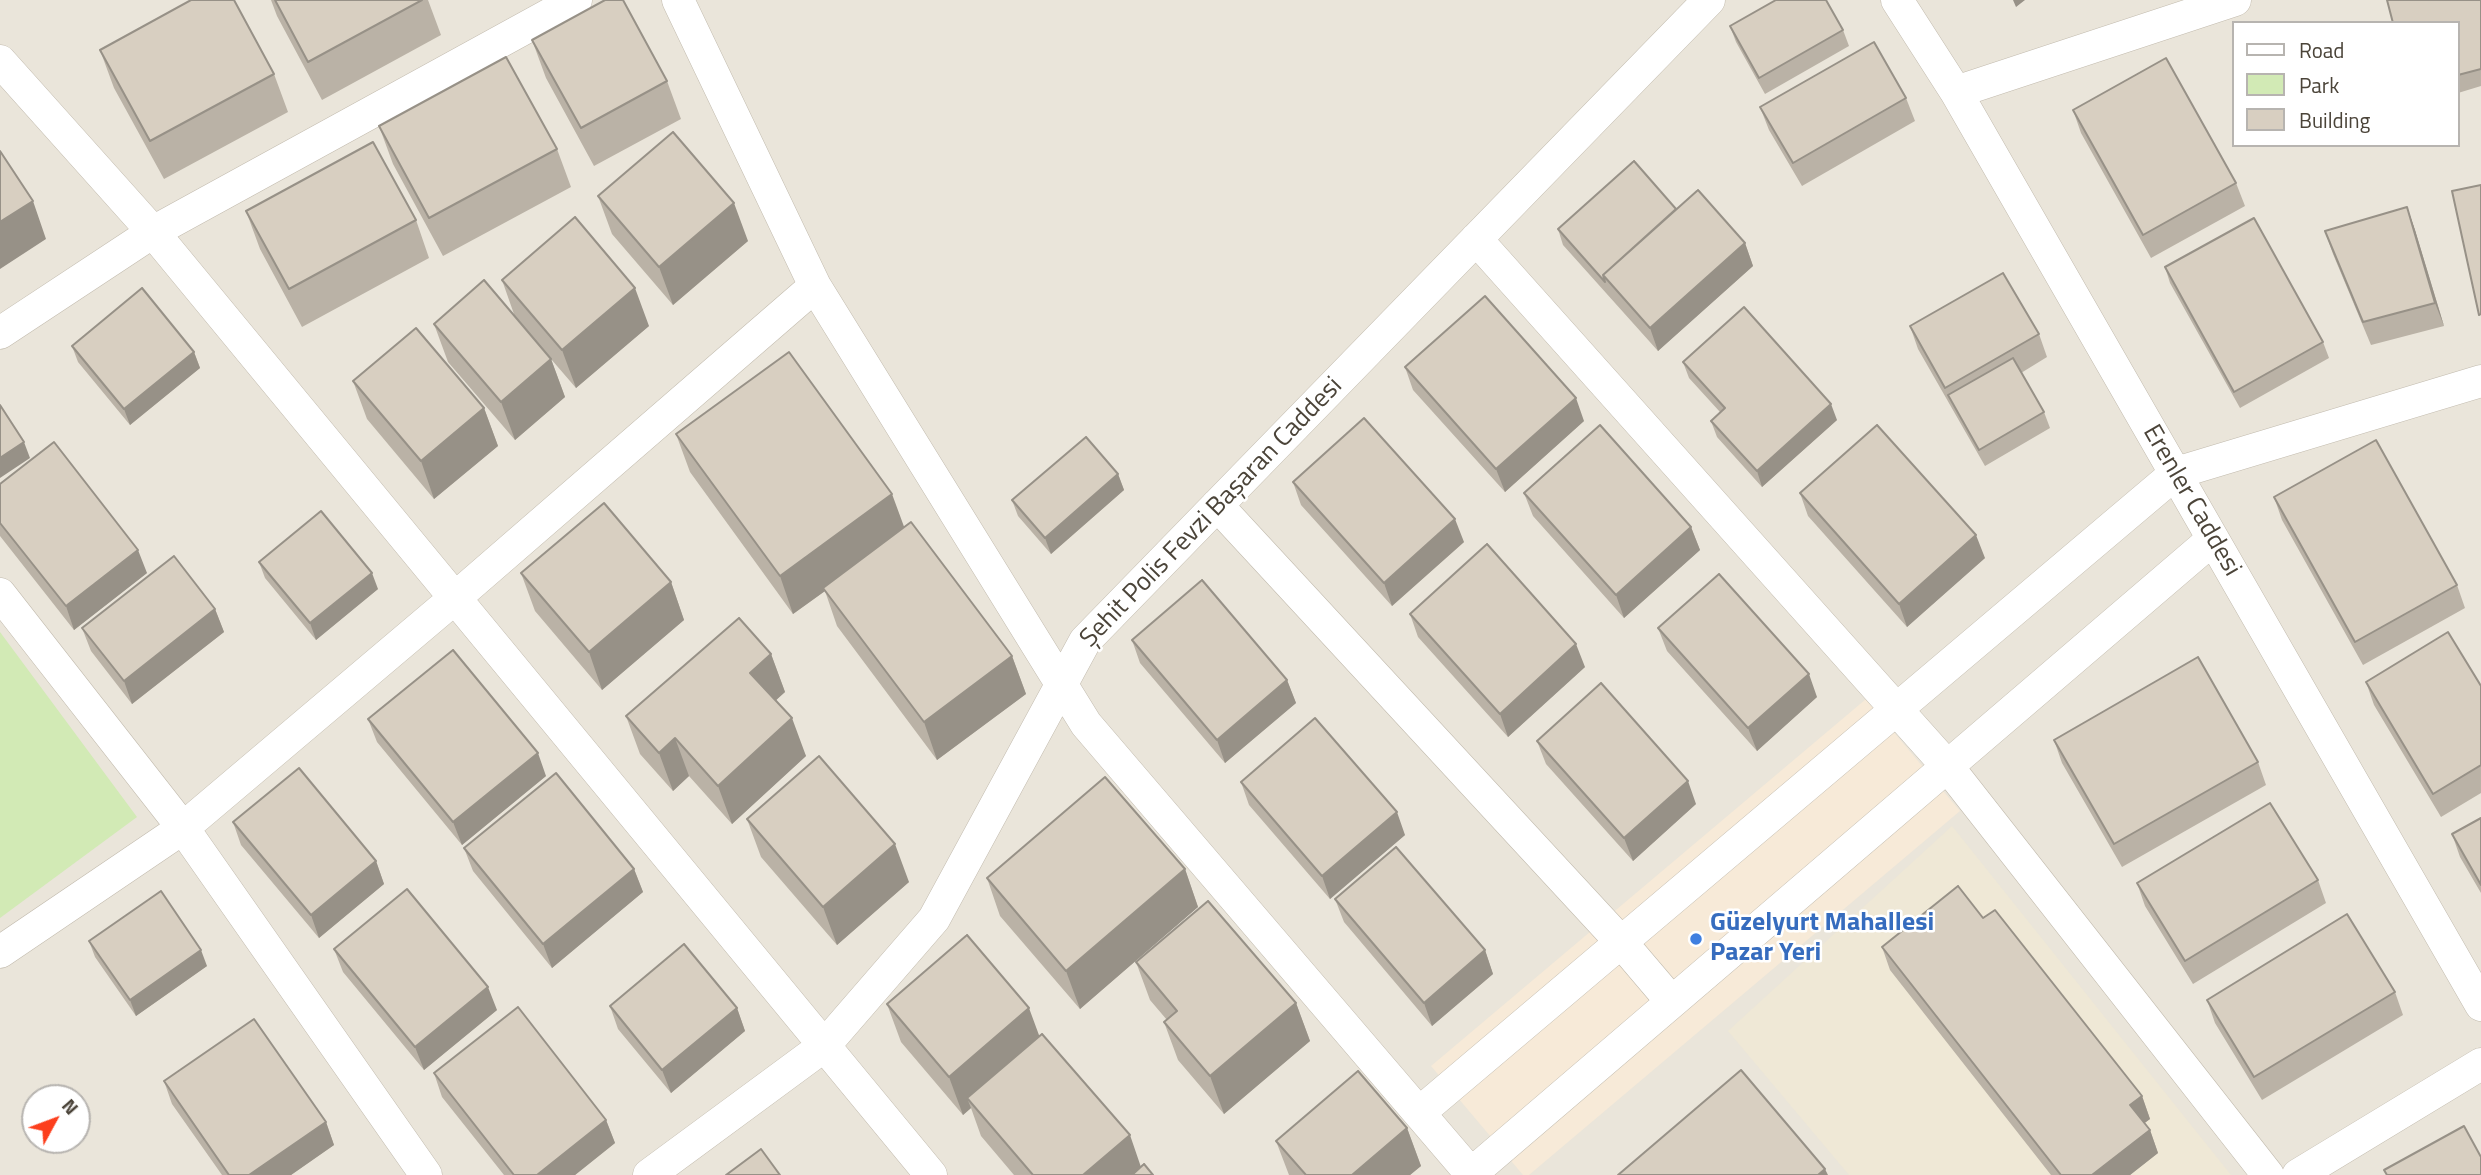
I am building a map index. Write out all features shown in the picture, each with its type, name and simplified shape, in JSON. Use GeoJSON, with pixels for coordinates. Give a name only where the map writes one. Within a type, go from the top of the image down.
{"type":"FeatureCollection","features":[{"type":"Feature","properties":{"kind":"street"},"geometry":{"type":"LineString","coordinates":[[0,333],[153,232],[576,0]]}},
{"type":"Feature","properties":{"kind":"street"},"geometry":{"type":"LineString","coordinates":[[678,0],[815,286],[1086,724],[1471,1175],[2213,540]]}},
{"type":"Feature","properties":{"kind":"street","name":"Şehit Polis Fevzi Başaran Caddesi"},"geometry":{"type":"LineString","coordinates":[[649,1175],[824,1046],[934,919],[1085,641],[1709,0]]}},
{"type":"Feature","properties":{"kind":"street","name":"Erenler Caddesi"},"geometry":{"type":"LineString","coordinates":[[1897,0],[1956,92],[2481,1005]]}},
{"type":"Feature","properties":{"kind":"street"},"geometry":{"type":"LineString","coordinates":[[1956,92],[2235,0]]}},
{"type":"Feature","properties":{"kind":"street"},"geometry":{"type":"LineString","coordinates":[[0,61],[153,232],[931,1175]]}},
{"type":"Feature","properties":{"kind":"street"},"geometry":{"type":"LineString","coordinates":[[1476,239],[1948,767],[2268,1175]]}},
{"type":"Feature","properties":{"kind":"street"},"geometry":{"type":"LineString","coordinates":[[0,952],[183,828],[455,598],[815,286]]}},
{"type":"Feature","properties":{"kind":"street"},"geometry":{"type":"LineString","coordinates":[[1419,1113],[2176,473],[2481,381]]}},
{"type":"Feature","properties":{"kind":"street"},"geometry":{"type":"LineString","coordinates":[[1217,505],[1621,942],[1672,1002]]}},
{"type":"Feature","properties":{"kind":"street"},"geometry":{"type":"LineString","coordinates":[[0,594],[183,828],[426,1175]]}},
{"type":"Feature","properties":{"kind":"street"},"geometry":{"type":"LineString","coordinates":[[2298,1175],[2481,1064]]}},
{"type":"Feature","properties":{"kind":"shaded area"},"geometry":{"type":"Polygon","coordinates":[[[0,0],[2481,0],[2481,1175],[0,1175],[0,0]]]}},
{"type":"Feature","properties":{"kind":"shaded area","name":"Güzelyurt Mahallesi Pazar Yeri"},"geometry":{"type":"Polygon","coordinates":[[[1866,699],[1960,811],[1529,1175],[1523,1175],[1431,1066],[1866,699]]]}},
{"type":"Feature","properties":{"kind":"shaded area"},"geometry":{"type":"Polygon","coordinates":[[[1952,826],[2231,1175],[1849,1175],[1728,1031],[1952,826]]]}},
{"type":"Feature","properties":{"kind":"green space"},"geometry":{"type":"Polygon","coordinates":[[[0,632],[137,817],[0,918],[0,632]]]}},
{"type":"Feature","properties":{"kind":"building"},"geometry":{"type":"Polygon","coordinates":[[[191,0],[234,0],[274,74],[150,141],[100,50],[191,0]]]}},
{"type":"Feature","properties":{"kind":"building"},"geometry":{"type":"Polygon","coordinates":[[[275,0],[422,0],[308,62],[275,0]]]}},
{"type":"Feature","properties":{"kind":"building"},"geometry":{"type":"Polygon","coordinates":[[[605,0],[623,0],[667,81],[581,128],[532,40],[605,0]]]}},
{"type":"Feature","properties":{"kind":"building"},"geometry":{"type":"Polygon","coordinates":[[[1776,0],[1826,0],[1843,30],[1759,78],[1730,26],[1776,0]]]}},
{"type":"Feature","properties":{"kind":"building"},"geometry":{"type":"Polygon","coordinates":[[[2387,0],[2481,0],[2481,69],[2460,74],[2460,21],[2392,21],[2387,0]]]}},
{"type":"Feature","properties":{"kind":"building"},"geometry":{"type":"Polygon","coordinates":[[[1874,42],[1906,98],[1793,163],[1760,107],[1874,42]]]}},
{"type":"Feature","properties":{"kind":"building"},"geometry":{"type":"Polygon","coordinates":[[[506,57],[557,149],[429,218],[379,126],[506,57]]]}},
{"type":"Feature","properties":{"kind":"building"},"geometry":{"type":"Polygon","coordinates":[[[2166,58],[2236,183],[2143,235],[2073,110],[2166,58]]]}},
{"type":"Feature","properties":{"kind":"building"},"geometry":{"type":"Polygon","coordinates":[[[673,132],[734,203],[659,267],[598,196],[673,132]]]}},
{"type":"Feature","properties":{"kind":"building"},"geometry":{"type":"Polygon","coordinates":[[[373,142],[416,220],[289,289],[246,211],[373,142]]]}},
{"type":"Feature","properties":{"kind":"building"},"geometry":{"type":"Polygon","coordinates":[[[0,151],[33,201],[0,222],[0,151]]]}},
{"type":"Feature","properties":{"kind":"building"},"geometry":{"type":"Polygon","coordinates":[[[1634,161],[1676,209],[1603,275],[1605,282],[1558,229],[1634,161]]]}},
{"type":"Feature","properties":{"kind":"building"},"geometry":{"type":"Polygon","coordinates":[[[2481,185],[2481,314],[2479,315],[2452,191],[2481,185]]]}},
{"type":"Feature","properties":{"kind":"building"},"geometry":{"type":"Polygon","coordinates":[[[1698,190],[1745,243],[1650,328],[1603,275],[1698,190]]]}},
{"type":"Feature","properties":{"kind":"building"},"geometry":{"type":"Polygon","coordinates":[[[2407,207],[2435,303],[2363,322],[2325,231],[2407,207]]]}},
{"type":"Feature","properties":{"kind":"building"},"geometry":{"type":"Polygon","coordinates":[[[575,217],[635,288],[562,350],[502,280],[575,217]]]}},
{"type":"Feature","properties":{"kind":"building"},"geometry":{"type":"Polygon","coordinates":[[[2254,218],[2323,342],[2234,392],[2165,267],[2254,218]]]}},
{"type":"Feature","properties":{"kind":"building"},"geometry":{"type":"Polygon","coordinates":[[[2003,273],[2039,334],[1945,388],[1910,326],[2003,273]]]}},
{"type":"Feature","properties":{"kind":"building"},"geometry":{"type":"Polygon","coordinates":[[[484,280],[551,359],[501,402],[434,324],[484,280]]]}},
{"type":"Feature","properties":{"kind":"building"},"geometry":{"type":"Polygon","coordinates":[[[142,288],[194,352],[124,409],[72,346],[142,288]]]}},
{"type":"Feature","properties":{"kind":"building"},"geometry":{"type":"Polygon","coordinates":[[[1485,296],[1576,398],[1496,469],[1405,367],[1485,296]]]}},
{"type":"Feature","properties":{"kind":"building"},"geometry":{"type":"Polygon","coordinates":[[[1744,307],[1831,404],[1757,471],[1711,421],[1725,408],[1683,362],[1744,307]]]}},
{"type":"Feature","properties":{"kind":"building"},"geometry":{"type":"Polygon","coordinates":[[[416,328],[484,408],[421,461],[353,381],[416,328]]]}},
{"type":"Feature","properties":{"kind":"building"},"geometry":{"type":"Polygon","coordinates":[[[789,352],[892,494],[780,576],[676,434],[789,352]]]}},
{"type":"Feature","properties":{"kind":"building"},"geometry":{"type":"Polygon","coordinates":[[[2013,358],[2044,412],[1979,450],[1948,395],[2013,358]]]}},
{"type":"Feature","properties":{"kind":"building"},"geometry":{"type":"Polygon","coordinates":[[[0,405],[24,442],[0,458],[0,405]]]}},
{"type":"Feature","properties":{"kind":"building"},"geometry":{"type":"Polygon","coordinates":[[[1364,418],[1455,519],[1384,583],[1293,482],[1364,418]]]}},
{"type":"Feature","properties":{"kind":"building"},"geometry":{"type":"Polygon","coordinates":[[[1600,425],[1691,527],[1616,595],[1524,493],[1600,425]]]}},
{"type":"Feature","properties":{"kind":"building"},"geometry":{"type":"Polygon","coordinates":[[[1877,425],[1976,535],[1899,604],[1800,493],[1877,425]]]}},
{"type":"Feature","properties":{"kind":"building"},"geometry":{"type":"Polygon","coordinates":[[[1086,437],[1118,474],[1045,538],[1012,500],[1086,437]]]}},
{"type":"Feature","properties":{"kind":"building"},"geometry":{"type":"Polygon","coordinates":[[[2376,440],[2457,585],[2355,642],[2274,497],[2376,440]]]}},
{"type":"Feature","properties":{"kind":"building"},"geometry":{"type":"Polygon","coordinates":[[[54,442],[138,550],[66,606],[0,523],[0,484],[54,442]]]}},
{"type":"Feature","properties":{"kind":"building"},"geometry":{"type":"Polygon","coordinates":[[[604,503],[671,582],[589,652],[521,573],[604,503]]]}},
{"type":"Feature","properties":{"kind":"building"},"geometry":{"type":"Polygon","coordinates":[[[321,511],[372,573],[310,623],[259,562],[321,511]]]}},
{"type":"Feature","properties":{"kind":"building"},"geometry":{"type":"Polygon","coordinates":[[[911,522],[1012,656],[924,722],[823,588],[911,522]]]}},
{"type":"Feature","properties":{"kind":"building"},"geometry":{"type":"Polygon","coordinates":[[[1487,544],[1576,644],[1500,714],[1410,614],[1487,544]]]}},
{"type":"Feature","properties":{"kind":"building"},"geometry":{"type":"Polygon","coordinates":[[[174,556],[215,609],[124,681],[82,628],[174,556]]]}},
{"type":"Feature","properties":{"kind":"building"},"geometry":{"type":"Polygon","coordinates":[[[1719,574],[1809,674],[1748,728],[1658,628],[1719,574]]]}},
{"type":"Feature","properties":{"kind":"building"},"geometry":{"type":"Polygon","coordinates":[[[1202,580],[1287,680],[1217,740],[1132,640],[1202,580]]]}},
{"type":"Feature","properties":{"kind":"building"},"geometry":{"type":"Polygon","coordinates":[[[739,618],[771,654],[750,673],[792,718],[718,786],[675,738],[659,753],[626,716],[739,618]]]}},
{"type":"Feature","properties":{"kind":"building"},"geometry":{"type":"Polygon","coordinates":[[[2448,632],[2481,686],[2481,765],[2433,794],[2366,682],[2448,632]]]}},
{"type":"Feature","properties":{"kind":"building"},"geometry":{"type":"Polygon","coordinates":[[[453,650],[538,753],[453,822],[368,719],[453,650]]]}},
{"type":"Feature","properties":{"kind":"building"},"geometry":{"type":"Polygon","coordinates":[[[2198,657],[2258,762],[2114,844],[2054,740],[2198,657]]]}},
{"type":"Feature","properties":{"kind":"building"},"geometry":{"type":"Polygon","coordinates":[[[1601,683],[1688,781],[1624,838],[1537,741],[1601,683]]]}},
{"type":"Feature","properties":{"kind":"building"},"geometry":{"type":"Polygon","coordinates":[[[1315,718],[1397,812],[1322,876],[1241,782],[1315,718]]]}},
{"type":"Feature","properties":{"kind":"building"},"geometry":{"type":"Polygon","coordinates":[[[819,756],[895,844],[823,907],[747,819],[819,756]]]}},
{"type":"Feature","properties":{"kind":"building"},"geometry":{"type":"Polygon","coordinates":[[[299,768],[376,861],[311,915],[233,822],[299,768]]]}},
{"type":"Feature","properties":{"kind":"building"},"geometry":{"type":"Polygon","coordinates":[[[556,773],[634,869],[543,944],[464,848],[556,773]]]}},
{"type":"Feature","properties":{"kind":"building"},"geometry":{"type":"Polygon","coordinates":[[[1105,777],[1185,869],[1066,971],[987,878],[1105,777]]]}},
{"type":"Feature","properties":{"kind":"building"},"geometry":{"type":"Polygon","coordinates":[[[2270,803],[2318,880],[2185,961],[2137,883],[2270,803]]]}},
{"type":"Feature","properties":{"kind":"building"},"geometry":{"type":"Polygon","coordinates":[[[2481,818],[2481,885],[2452,834],[2481,818]]]}},
{"type":"Feature","properties":{"kind":"building"},"geometry":{"type":"Polygon","coordinates":[[[1396,847],[1485,950],[1424,1003],[1335,899],[1396,847]]]}},
{"type":"Feature","properties":{"kind":"building"},"geometry":{"type":"Polygon","coordinates":[[[1958,886],[1983,918],[1995,910],[2142,1096],[2130,1105],[2150,1130],[2092,1175],[2061,1175],[1882,947],[1958,886]]]}},
{"type":"Feature","properties":{"kind":"building"},"geometry":{"type":"Polygon","coordinates":[[[407,889],[488,987],[415,1047],[334,949],[407,889]]]}},
{"type":"Feature","properties":{"kind":"building"},"geometry":{"type":"Polygon","coordinates":[[[161,891],[201,950],[130,1000],[89,941],[161,891]]]}},
{"type":"Feature","properties":{"kind":"building"},"geometry":{"type":"Polygon","coordinates":[[[1208,901],[1296,1003],[1210,1076],[1164,1022],[1177,1011],[1136,962],[1208,901]]]}},
{"type":"Feature","properties":{"kind":"building"},"geometry":{"type":"Polygon","coordinates":[[[2347,914],[2395,992],[2254,1077],[2207,1000],[2347,914]]]}},
{"type":"Feature","properties":{"kind":"building"},"geometry":{"type":"Polygon","coordinates":[[[967,935],[1029,1008],[949,1077],[887,1004],[967,935]]]}},
{"type":"Feature","properties":{"kind":"building"},"geometry":{"type":"Polygon","coordinates":[[[684,944],[737,1008],[662,1070],[610,1006],[684,944]]]}},
{"type":"Feature","properties":{"kind":"building"},"geometry":{"type":"Polygon","coordinates":[[[518,1007],[606,1120],[537,1175],[514,1175],[434,1073],[518,1007]]]}},
{"type":"Feature","properties":{"kind":"building"},"geometry":{"type":"Polygon","coordinates":[[[254,1019],[326,1122],[249,1175],[229,1175],[164,1081],[254,1019]]]}},
{"type":"Feature","properties":{"kind":"building"},"geometry":{"type":"Polygon","coordinates":[[[1042,1034],[1130,1135],[1083,1175],[1033,1175],[967,1098],[1042,1034]]]}},
{"type":"Feature","properties":{"kind":"building"},"geometry":{"type":"Polygon","coordinates":[[[1741,1070],[1825,1169],[1818,1175],[1618,1175],[1741,1070]]]}},
{"type":"Feature","properties":{"kind":"building"},"geometry":{"type":"Polygon","coordinates":[[[1358,1071],[1407,1128],[1352,1175],[1306,1175],[1276,1141],[1358,1071]]]}},
{"type":"Feature","properties":{"kind":"building"},"geometry":{"type":"Polygon","coordinates":[[[2464,1126],[2481,1157],[2481,1175],[2387,1175],[2384,1170],[2464,1126]]]}},
{"type":"Feature","properties":{"kind":"building"},"geometry":{"type":"Polygon","coordinates":[[[761,1149],[780,1175],[726,1175],[761,1149]]]}},
{"type":"Feature","properties":{"kind":"building"},"geometry":{"type":"Polygon","coordinates":[[[1144,1164],[1153,1175],[1132,1175],[1144,1164]]]}},
{"type":"Feature","properties":{"kind":"place","name":"Güzelyurt Mahallesi Pazar Yeri"},"geometry":{"type":"Point","coordinates":[1696,939]}}]}
